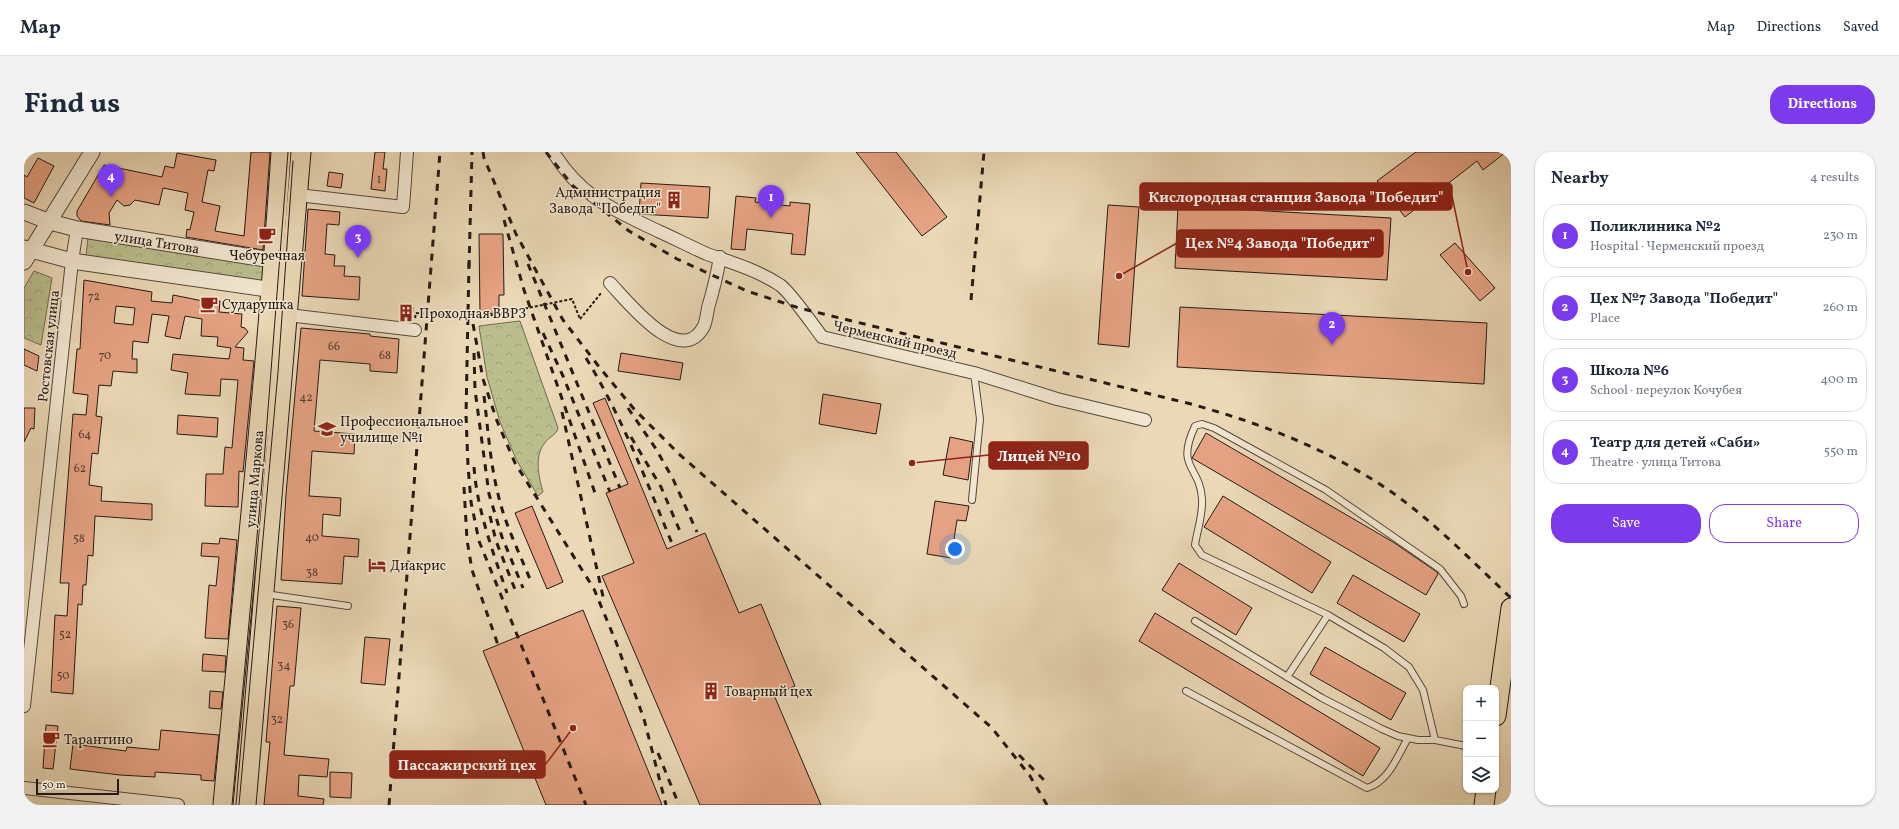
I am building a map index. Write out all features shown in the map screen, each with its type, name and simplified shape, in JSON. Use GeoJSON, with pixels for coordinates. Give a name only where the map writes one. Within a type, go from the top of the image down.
{"type":"FeatureCollection","features":[{"type":"Feature","properties":{"kind":"main road","name":"улица Маркова"},"geometry":{"type":"LineString","coordinates":[[246,805],[290,292],[283,262],[281,152]]}},
{"type":"Feature","properties":{"kind":"main road","name":"улица Маркова"},"geometry":{"type":"LineString","coordinates":[[223,805],[254,492],[270,290],[283,262],[298,195],[301,152]]}},
{"type":"Feature","properties":{"kind":"main road"},"geometry":{"type":"LineString","coordinates":[[1499,694],[1511,608]]}},
{"type":"Feature","properties":{"kind":"main road"},"geometry":{"type":"LineString","coordinates":[[1484,805],[1486,793]]}},
{"type":"Feature","properties":{"kind":"street"},"geometry":{"type":"LineString","coordinates":[[92,152],[50,222],[26,253],[290,292]]}},
{"type":"Feature","properties":{"kind":"street"},"geometry":{"type":"LineString","coordinates":[[298,195],[403,207],[407,152]]}},
{"type":"Feature","properties":{"kind":"street","name":"Черменский проезд"},"geometry":{"type":"LineString","coordinates":[[553,152],[562,168],[578,185],[608,207],[707,253],[759,273],[781,286],[810,319],[822,337],[974,373],[1057,399],[1145,420]]}},
{"type":"Feature","properties":{"kind":"street","name":"улица Титова"},"geometry":{"type":"LineString","coordinates":[[24,212],[50,222],[77,229],[283,262]]}},
{"type":"Feature","properties":{"kind":"street","name":"Ростовская улица"},"geometry":{"type":"LineString","coordinates":[[24,706],[72,261],[77,229]]}},
{"type":"Feature","properties":{"kind":"street"},"geometry":{"type":"LineString","coordinates":[[610,283],[660,332],[671,339],[683,341],[692,339],[704,326],[720,258]]}},
{"type":"Feature","properties":{"kind":"street"},"geometry":{"type":"LineString","coordinates":[[288,315],[415,330]]}},
{"type":"Feature","properties":{"kind":"street"},"geometry":{"type":"LineString","coordinates":[[24,788],[178,805]]}},
{"type":"Feature","properties":{"kind":"lane"},"geometry":{"type":"LineString","coordinates":[[972,500],[980,419],[974,373]]}},
{"type":"Feature","properties":{"kind":"lane"},"geometry":{"type":"LineString","coordinates":[[1435,740],[1423,690],[1409,667],[1384,648],[1328,615],[1202,556],[1195,546],[1201,513],[1202,499],[1200,485],[1187,462],[1186,450],[1195,426],[1202,424],[1214,428],[1326,490],[1440,570],[1456,590],[1464,604]]}},
{"type":"Feature","properties":{"kind":"lane"},"geometry":{"type":"LineString","coordinates":[[264,594],[348,606]]}},
{"type":"Feature","properties":{"kind":"lane"},"geometry":{"type":"LineString","coordinates":[[1287,677],[1328,615]]}},
{"type":"Feature","properties":{"kind":"lane"},"geometry":{"type":"LineString","coordinates":[[1195,621],[1322,698],[1382,729],[1408,738],[1435,740],[1463,745]]}},
{"type":"Feature","properties":{"kind":"lane"},"geometry":{"type":"LineString","coordinates":[[1186,691],[1367,788],[1376,785],[1389,771],[1408,738]]}},
{"type":"Feature","properties":{"kind":"path"},"geometry":{"type":"LineString","coordinates":[[416,313],[483,317],[572,299],[580,319],[610,283]]}},
{"type":"Feature","properties":{"kind":"green space"},"geometry":{"type":"Polygon","coordinates":[[[88,237],[267,266],[265,285],[86,256],[88,237]]]}},
{"type":"Feature","properties":{"kind":"green space"},"geometry":{"type":"Polygon","coordinates":[[[34,271],[52,278],[41,345],[24,338],[24,288],[34,271]]]}},
{"type":"Feature","properties":{"kind":"green space"},"geometry":{"type":"Polygon","coordinates":[[[520,321],[558,428],[556,433],[544,444],[539,455],[538,468],[543,492],[538,496],[517,461],[500,422],[487,377],[479,326],[520,321]]]}},
{"type":"Feature","properties":{"kind":"building"},"geometry":{"type":"Polygon","coordinates":[[[251,152],[270,152],[263,250],[186,237],[187,229],[190,230],[194,212],[185,210],[188,193],[163,188],[159,205],[135,200],[130,205],[124,206],[117,200],[109,213],[110,225],[81,221],[77,216],[77,211],[104,165],[162,177],[165,166],[174,168],[177,153],[216,160],[214,171],[208,170],[202,202],[220,206],[215,231],[244,236],[251,152]]]}},
{"type":"Feature","properties":{"kind":"building"},"geometry":{"type":"Polygon","coordinates":[[[375,152],[385,152],[383,169],[387,169],[385,191],[371,189],[375,152]]]}},
{"type":"Feature","properties":{"kind":"building"},"geometry":{"type":"Polygon","coordinates":[[[856,152],[896,152],[947,217],[922,236],[856,152]]]}},
{"type":"Feature","properties":{"kind":"building"},"geometry":{"type":"Polygon","coordinates":[[[1416,152],[1506,152],[1483,170],[1477,161],[1405,217],[1377,181],[1416,152]]]}},
{"type":"Feature","properties":{"kind":"building"},"geometry":{"type":"Polygon","coordinates":[[[38,158],[54,166],[34,203],[24,198],[24,175],[27,177],[38,158]]]}},
{"type":"Feature","properties":{"kind":"building"},"geometry":{"type":"Polygon","coordinates":[[[329,172],[343,174],[341,188],[327,186],[329,172]]]}},
{"type":"Feature","properties":{"kind":"building","name":"Администрация Завода \"Победит\""},"geometry":{"type":"Polygon","coordinates":[[[641,183],[710,187],[708,218],[639,214],[641,183]]]}},
{"type":"Feature","properties":{"kind":"building"},"geometry":{"type":"Polygon","coordinates":[[[736,196],[756,198],[755,202],[790,206],[790,202],[810,204],[805,255],[791,254],[793,234],[747,229],[745,250],[731,249],[736,196]]]}},
{"type":"Feature","properties":{"kind":"building"},"geometry":{"type":"Polygon","coordinates":[[[1108,205],[1139,207],[1129,347],[1098,344],[1108,205]]]}},
{"type":"Feature","properties":{"kind":"building"},"geometry":{"type":"Polygon","coordinates":[[[1178,206],[1391,218],[1387,280],[1175,268],[1178,206]]]}},
{"type":"Feature","properties":{"kind":"building"},"geometry":{"type":"Polygon","coordinates":[[[308,209],[340,212],[339,225],[327,224],[325,254],[335,255],[334,266],[345,266],[344,276],[360,277],[359,300],[302,296],[308,209]]]}},
{"type":"Feature","properties":{"kind":"building"},"geometry":{"type":"Polygon","coordinates":[[[479,234],[503,234],[504,295],[499,295],[499,313],[480,314],[479,234]]]}},
{"type":"Feature","properties":{"kind":"building"},"geometry":{"type":"Polygon","coordinates":[[[1455,243],[1495,288],[1480,301],[1440,255],[1455,243]]]}},
{"type":"Feature","properties":{"kind":"building"},"geometry":{"type":"Polygon","coordinates":[[[84,280],[152,292],[151,301],[172,303],[173,295],[203,301],[220,301],[219,312],[242,314],[241,327],[245,328],[248,332],[235,347],[244,348],[243,360],[254,361],[243,472],[239,471],[238,507],[205,506],[206,474],[223,474],[225,447],[232,448],[238,380],[221,379],[220,396],[185,394],[188,373],[171,370],[173,354],[229,359],[231,348],[217,346],[218,337],[201,336],[202,319],[185,316],[180,339],[165,336],[169,316],[152,314],[148,343],[133,341],[132,359],[137,359],[137,373],[113,371],[111,386],[99,385],[96,416],[102,417],[98,454],[92,453],[89,485],[102,487],[101,501],[152,504],[152,520],[95,516],[93,556],[88,555],[86,585],[83,585],[82,605],[78,604],[73,694],[51,692],[55,615],[67,616],[69,583],[60,583],[73,414],[86,415],[88,395],[73,393],[77,349],[80,349],[84,280]],[[116,306],[114,323],[133,325],[135,308],[116,306]]]}},
{"type":"Feature","properties":{"kind":"building","name":"Проходная ВВРЗ"},"geometry":{"type":"Polygon","coordinates":[[[401,306],[413,307],[412,321],[400,320],[401,306]]]}},
{"type":"Feature","properties":{"kind":"building"},"geometry":{"type":"Polygon","coordinates":[[[1180,307],[1487,323],[1484,384],[1177,367],[1180,307]]]}},
{"type":"Feature","properties":{"kind":"building"},"geometry":{"type":"Polygon","coordinates":[[[301,328],[370,334],[370,336],[399,339],[397,373],[370,371],[370,364],[320,360],[314,431],[355,434],[354,454],[312,451],[309,496],[341,498],[340,516],[323,514],[322,536],[359,539],[358,557],[344,556],[342,584],[281,580],[286,494],[301,328]]]}},
{"type":"Feature","properties":{"kind":"building"},"geometry":{"type":"Polygon","coordinates":[[[24,349],[39,356],[37,371],[24,365],[24,349]]]}},
{"type":"Feature","properties":{"kind":"building"},"geometry":{"type":"Polygon","coordinates":[[[621,353],[683,363],[680,380],[618,371],[621,353]]]}},
{"type":"Feature","properties":{"kind":"building"},"geometry":{"type":"Polygon","coordinates":[[[823,394],[881,404],[876,434],[819,424],[823,394]]]}},
{"type":"Feature","properties":{"kind":"building","name":"Товарный цех"},"geometry":{"type":"Polygon","coordinates":[[[605,398],[667,549],[705,533],[739,613],[761,604],[795,686],[774,695],[821,805],[700,805],[602,576],[634,563],[606,493],[628,484],[593,403],[605,398]]]}},
{"type":"Feature","properties":{"kind":"building"},"geometry":{"type":"Polygon","coordinates":[[[24,408],[35,408],[34,429],[31,428],[24,442],[24,408]]]}},
{"type":"Feature","properties":{"kind":"building"},"geometry":{"type":"Polygon","coordinates":[[[178,415],[218,418],[217,437],[177,434],[178,415]]]}},
{"type":"Feature","properties":{"kind":"building"},"geometry":{"type":"Polygon","coordinates":[[[1206,433],[1393,542],[1437,572],[1438,574],[1426,595],[1192,458],[1206,433]]]}},
{"type":"Feature","properties":{"kind":"building"},"geometry":{"type":"Polygon","coordinates":[[[950,437],[973,442],[968,480],[943,475],[950,437]]]}},
{"type":"Feature","properties":{"kind":"building"},"geometry":{"type":"Polygon","coordinates":[[[1223,496],[1331,562],[1312,593],[1204,527],[1223,496]]]}},
{"type":"Feature","properties":{"kind":"building"},"geometry":{"type":"Polygon","coordinates":[[[935,501],[969,506],[966,521],[957,520],[951,558],[927,554],[935,501]]]}},
{"type":"Feature","properties":{"kind":"building"},"geometry":{"type":"Polygon","coordinates":[[[532,506],[563,582],[547,589],[515,513],[532,506]]]}},
{"type":"Feature","properties":{"kind":"building"},"geometry":{"type":"Polygon","coordinates":[[[220,538],[237,540],[228,639],[205,638],[209,585],[216,586],[219,557],[201,556],[202,543],[219,544],[220,538]]]}},
{"type":"Feature","properties":{"kind":"building"},"geometry":{"type":"Polygon","coordinates":[[[1179,563],[1252,608],[1236,635],[1162,590],[1179,563]]]}},
{"type":"Feature","properties":{"kind":"building"},"geometry":{"type":"Polygon","coordinates":[[[1353,575],[1420,614],[1404,642],[1337,603],[1353,575]]]}},
{"type":"Feature","properties":{"kind":"building"},"geometry":{"type":"Polygon","coordinates":[[[277,606],[301,608],[294,686],[290,686],[284,755],[329,759],[327,777],[299,775],[298,796],[324,799],[323,805],[264,805],[270,742],[266,742],[277,606]]]}},
{"type":"Feature","properties":{"kind":"building"},"geometry":{"type":"Polygon","coordinates":[[[583,610],[662,805],[546,805],[483,651],[583,610]]]}},
{"type":"Feature","properties":{"kind":"building"},"geometry":{"type":"Polygon","coordinates":[[[1155,613],[1380,748],[1363,776],[1139,641],[1155,613]]]}},
{"type":"Feature","properties":{"kind":"building"},"geometry":{"type":"Polygon","coordinates":[[[365,637],[390,639],[385,685],[361,683],[365,637]]]}},
{"type":"Feature","properties":{"kind":"building"},"geometry":{"type":"Polygon","coordinates":[[[1325,647],[1406,693],[1391,720],[1310,674],[1325,647]]]}},
{"type":"Feature","properties":{"kind":"building"},"geometry":{"type":"Polygon","coordinates":[[[203,654],[226,656],[225,672],[202,671],[203,654]]]}},
{"type":"Feature","properties":{"kind":"building"},"geometry":{"type":"Polygon","coordinates":[[[210,691],[223,692],[221,709],[209,708],[210,691]]]}},
{"type":"Feature","properties":{"kind":"building","name":"Тарантино"},"geometry":{"type":"Polygon","coordinates":[[[46,725],[58,726],[53,769],[43,768],[46,725]]]}},
{"type":"Feature","properties":{"kind":"building"},"geometry":{"type":"Polygon","coordinates":[[[161,730],[219,735],[214,781],[201,780],[201,775],[155,772],[155,777],[120,775],[70,769],[73,744],[126,751],[127,747],[159,750],[161,730]]]}},
{"type":"Feature","properties":{"kind":"building"},"geometry":{"type":"Polygon","coordinates":[[[330,772],[352,773],[351,798],[330,797],[330,772]]]}},
{"type":"Feature","properties":{"kind":"tram line"},"geometry":{"type":"LineString","coordinates":[[232,805],[264,461],[288,152]]}},
{"type":"Feature","properties":{"kind":"tram line"},"geometry":{"type":"LineString","coordinates":[[239,805],[278,372],[293,161]]}},
{"type":"Feature","properties":{"kind":"railway"},"geometry":{"type":"LineString","coordinates":[[389,805],[440,152]]}},
{"type":"Feature","properties":{"kind":"railway"},"geometry":{"type":"LineString","coordinates":[[469,267],[472,152]]}},
{"type":"Feature","properties":{"kind":"railway"},"geometry":{"type":"LineString","coordinates":[[483,152],[484,158],[516,234],[563,320],[634,409],[679,454],[992,728],[1030,776],[1047,805]]}},
{"type":"Feature","properties":{"kind":"railway"},"geometry":{"type":"LineString","coordinates":[[546,152],[573,186],[629,231],[677,259],[747,291],[799,308],[1191,404],[1244,420],[1321,451],[1369,478],[1409,505],[1454,543],[1511,598]]}},
{"type":"Feature","properties":{"kind":"railway"},"geometry":{"type":"LineString","coordinates":[[971,300],[984,152]]}},
{"type":"Feature","properties":{"kind":"railway"},"geometry":{"type":"LineString","coordinates":[[504,220],[524,290],[595,493]]}},
{"type":"Feature","properties":{"kind":"railway"},"geometry":{"type":"LineString","coordinates":[[469,262],[466,415],[471,502],[479,541],[586,805]]}},
{"type":"Feature","properties":{"kind":"railway"},"geometry":{"type":"LineString","coordinates":[[528,264],[620,488]]}},
{"type":"Feature","properties":{"kind":"railway"},"geometry":{"type":"LineString","coordinates":[[473,324],[483,379],[497,421],[515,463],[594,589],[616,642],[644,719],[666,805]]}},
{"type":"Feature","properties":{"kind":"railway"},"geometry":{"type":"LineString","coordinates":[[543,333],[563,376],[610,492]]}},
{"type":"Feature","properties":{"kind":"railway"},"geometry":{"type":"LineString","coordinates":[[474,353],[475,390],[489,494],[502,537],[523,588]]}},
{"type":"Feature","properties":{"kind":"railway"},"geometry":{"type":"LineString","coordinates":[[586,358],[611,403],[644,474],[673,546]]}},
{"type":"Feature","properties":{"kind":"railway"},"geometry":{"type":"LineString","coordinates":[[484,396],[491,458],[501,506],[532,584]]}},
{"type":"Feature","properties":{"kind":"railway"},"geometry":{"type":"LineString","coordinates":[[628,408],[656,449],[673,479],[697,532]]}},
{"type":"Feature","properties":{"kind":"railway"},"geometry":{"type":"LineString","coordinates":[[562,412],[604,601]]}},
{"type":"Feature","properties":{"kind":"railway"},"geometry":{"type":"LineString","coordinates":[[631,437],[661,487],[682,536]]}},
{"type":"Feature","properties":{"kind":"railway"},"geometry":{"type":"LineString","coordinates":[[474,467],[478,499],[482,515],[507,593]]}},
{"type":"Feature","properties":{"kind":"railway"},"geometry":{"type":"LineString","coordinates":[[464,487],[467,540],[472,570],[498,645]]}},
{"type":"Feature","properties":{"kind":"railway"},"geometry":{"type":"LineString","coordinates":[[490,516],[496,541],[516,592]]}},
{"type":"Feature","properties":{"kind":"railway"},"geometry":{"type":"LineString","coordinates":[[658,753],[679,805]]}},
{"type":"Feature","properties":{"kind":"railway"},"geometry":{"type":"LineString","coordinates":[[1019,755],[1048,784]]}},
{"type":"Feature","properties":{"kind":"place","name":"Театр для детей «Саби»"},"geometry":{"type":"Point","coordinates":[111,197]}},
{"type":"Feature","properties":{"kind":"place","name":"Администрация Завода \"Победит\""},"geometry":{"type":"Point","coordinates":[674,200]}},
{"type":"Feature","properties":{"kind":"place","name":"Поликлиника №2"},"geometry":{"type":"Point","coordinates":[771,218]}},
{"type":"Feature","properties":{"kind":"place","name":"Чебуречная"},"geometry":{"type":"Point","coordinates":[267,235]}},
{"type":"Feature","properties":{"kind":"place","name":"Школа №6"},"geometry":{"type":"Point","coordinates":[358,258]}},
{"type":"Feature","properties":{"kind":"place","name":"Кислородная станция Завода \"Победит\""},"geometry":{"type":"Point","coordinates":[1468,272]}},
{"type":"Feature","properties":{"kind":"place","name":"Цех №4 Завода \"Победит\""},"geometry":{"type":"Point","coordinates":[1119,276]}},
{"type":"Feature","properties":{"kind":"place","name":"Сударушка"},"geometry":{"type":"Point","coordinates":[209,304]}},
{"type":"Feature","properties":{"kind":"place","name":"Проходная ВВРЗ"},"geometry":{"type":"Point","coordinates":[406,313]}},
{"type":"Feature","properties":{"kind":"place","name":"Цех №7 Завода \"Победит\""},"geometry":{"type":"Point","coordinates":[1332,345]}},
{"type":"Feature","properties":{"kind":"place","name":"Профессиональное училище №1"},"geometry":{"type":"Point","coordinates":[327,429]}},
{"type":"Feature","properties":{"kind":"place","name":"Лицей №10"},"geometry":{"type":"Point","coordinates":[912,463]}},
{"type":"Feature","properties":{"kind":"place","name":"Диакрис"},"geometry":{"type":"Point","coordinates":[377,565]}},
{"type":"Feature","properties":{"kind":"place","name":"Товарный цех"},"geometry":{"type":"Point","coordinates":[711,691]}},
{"type":"Feature","properties":{"kind":"place","name":"Пассажирский цех"},"geometry":{"type":"Point","coordinates":[573,728]}},
{"type":"Feature","properties":{"kind":"place","name":"Тарантино"},"geometry":{"type":"Point","coordinates":[51,739]}}]}
